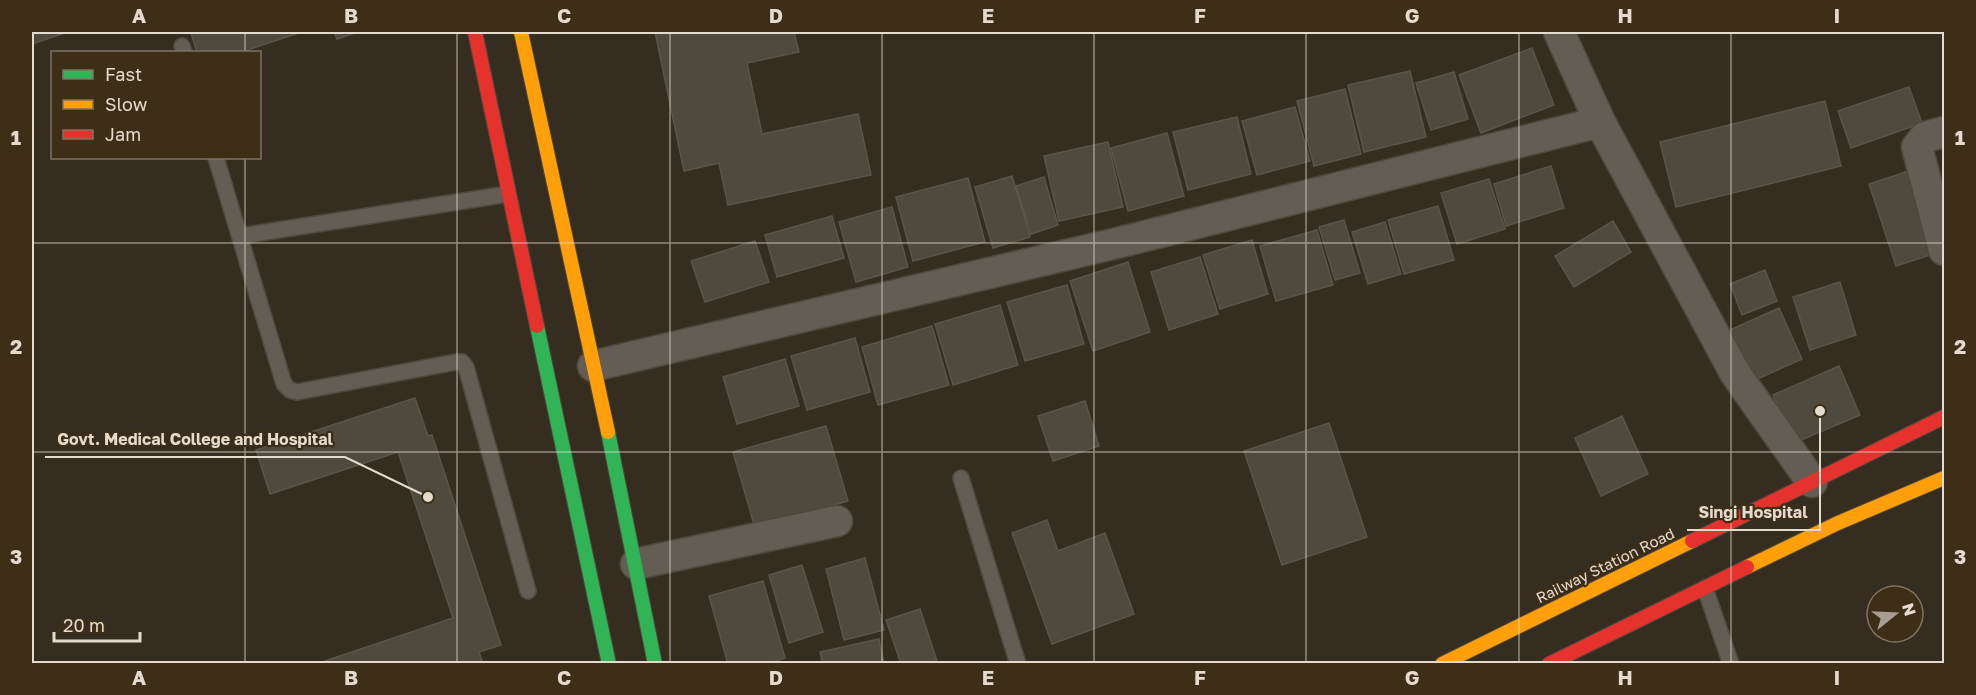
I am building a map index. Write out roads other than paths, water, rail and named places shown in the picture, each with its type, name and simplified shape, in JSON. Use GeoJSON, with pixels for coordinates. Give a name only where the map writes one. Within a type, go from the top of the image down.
{"type":"FeatureCollection","features":[{"type":"Feature","properties":{"kind":"main road"},"geometry":{"type":"LineString","coordinates":[[475,32],[609,663]]}},
{"type":"Feature","properties":{"kind":"main road"},"geometry":{"type":"LineString","coordinates":[[521,32],[636,564],[655,663]]}},
{"type":"Feature","properties":{"kind":"main road","name":"Railway Station Road"},"geometry":{"type":"LineString","coordinates":[[1442,663],[1944,417]]}},
{"type":"Feature","properties":{"kind":"main road"},"geometry":{"type":"LineString","coordinates":[[1549,663],[1838,523],[1944,478]]}},
{"type":"Feature","properties":{"kind":"street"},"geometry":{"type":"LineString","coordinates":[[1558,32],[1600,122],[1735,373],[1812,482]]}},
{"type":"Feature","properties":{"kind":"street"},"geometry":{"type":"LineString","coordinates":[[592,366],[1113,244],[1600,122]]}},
{"type":"Feature","properties":{"kind":"street"},"geometry":{"type":"LineString","coordinates":[[1944,132],[1925,137],[1917,147],[1944,250]]}},
{"type":"Feature","properties":{"kind":"street"},"geometry":{"type":"LineString","coordinates":[[636,564],[837,521]]}},
{"type":"Feature","properties":{"kind":"lane"},"geometry":{"type":"LineString","coordinates":[[216,159],[284,384],[290,390],[297,392],[456,362],[462,362],[466,367],[528,591]]}},
{"type":"Feature","properties":{"kind":"lane"},"geometry":{"type":"LineString","coordinates":[[241,236],[508,194]]}},
{"type":"Feature","properties":{"kind":"lane"},"geometry":{"type":"LineString","coordinates":[[961,478],[1018,663]]}},
{"type":"Feature","properties":{"kind":"lane"},"geometry":{"type":"LineString","coordinates":[[1705,588],[1731,663]]}},
{"type":"Feature","properties":{"kind":"place","name":"Singi Hospital"},"geometry":{"type":"Point","coordinates":[1820,411]}},
{"type":"Feature","properties":{"kind":"place","name":"Govt. Medical College and Hospital"},"geometry":{"type":"Point","coordinates":[428,497]}}]}
